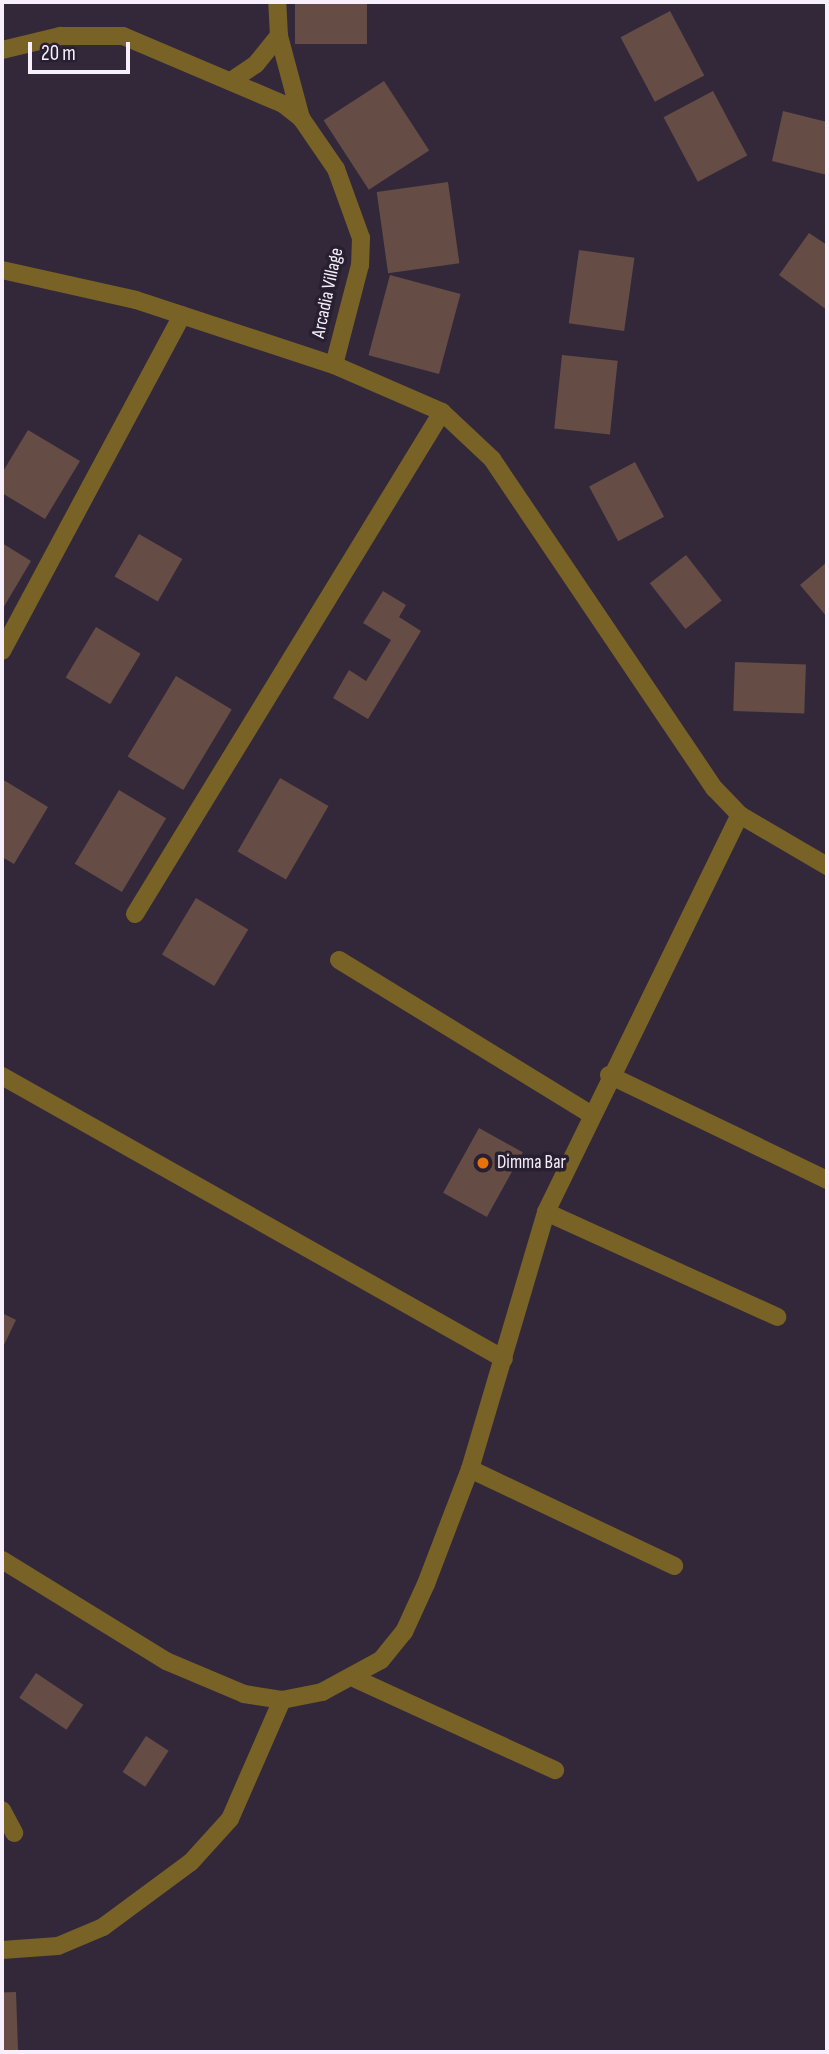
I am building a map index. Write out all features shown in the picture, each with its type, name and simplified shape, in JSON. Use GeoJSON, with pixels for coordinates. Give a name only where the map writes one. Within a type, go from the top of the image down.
{"type":"FeatureCollection","features":[{"type":"Feature","properties":{"kind":"street","name":"Arcadia Village"},"geometry":{"type":"LineString","coordinates":[[277,2],[279,36],[301,118]]}},
{"type":"Feature","properties":{"kind":"street","name":"Arcadia Village"},"geometry":{"type":"LineString","coordinates":[[2,50],[60,36],[123,36],[283,104],[301,118],[336,169],[361,238],[360,264],[334,365]]}},
{"type":"Feature","properties":{"kind":"street"},"geometry":{"type":"LineString","coordinates":[[231,81],[256,64],[279,36]]}},
{"type":"Feature","properties":{"kind":"street"},"geometry":{"type":"LineString","coordinates":[[2,270],[47,277],[182,315],[334,365],[442,412],[492,459],[695,763],[740,815],[827,866]]}},
{"type":"Feature","properties":{"kind":"street"},"geometry":{"type":"LineString","coordinates":[[2,651],[182,315]]}},
{"type":"Feature","properties":{"kind":"street"},"geometry":{"type":"LineString","coordinates":[[135,914],[442,412]]}},
{"type":"Feature","properties":{"kind":"street"},"geometry":{"type":"LineString","coordinates":[[2,1560],[166,1661],[207,1682],[282,1700],[356,1679],[381,1660],[404,1632],[470,1469],[546,1212],[590,1114],[740,815]]}},
{"type":"Feature","properties":{"kind":"street"},"geometry":{"type":"LineString","coordinates":[[339,960],[590,1114]]}},
{"type":"Feature","properties":{"kind":"street"},"geometry":{"type":"LineString","coordinates":[[610,1075],[827,1180]]}},
{"type":"Feature","properties":{"kind":"street"},"geometry":{"type":"LineString","coordinates":[[2,1076],[503,1359]]}},
{"type":"Feature","properties":{"kind":"street"},"geometry":{"type":"LineString","coordinates":[[546,1212],[776,1317]]}},
{"type":"Feature","properties":{"kind":"street"},"geometry":{"type":"LineString","coordinates":[[470,1469],[674,1566]]}},
{"type":"Feature","properties":{"kind":"street"},"geometry":{"type":"LineString","coordinates":[[356,1679],[555,1770]]}},
{"type":"Feature","properties":{"kind":"street"},"geometry":{"type":"LineString","coordinates":[[2,1950],[58,1945],[103,1927],[191,1862],[230,1819],[282,1700]]}},
{"type":"Feature","properties":{"kind":"street"},"geometry":{"type":"LineString","coordinates":[[2,1810],[14,1833]]}},
{"type":"Feature","properties":{"kind":"building"},"geometry":{"type":"Polygon","coordinates":[[[295,2],[367,2],[367,44],[295,44],[295,2]]]}},
{"type":"Feature","properties":{"kind":"building"},"geometry":{"type":"Polygon","coordinates":[[[670,11],[704,75],[655,102],[621,37],[670,11]]]}},
{"type":"Feature","properties":{"kind":"building"},"geometry":{"type":"Polygon","coordinates":[[[384,81],[429,151],[369,190],[324,120],[384,81]]]}},
{"type":"Feature","properties":{"kind":"building"},"geometry":{"type":"Polygon","coordinates":[[[713,91],[747,155],[698,182],[664,117],[713,91]]]}},
{"type":"Feature","properties":{"kind":"building"},"geometry":{"type":"Polygon","coordinates":[[[783,111],[827,122],[827,175],[772,161],[783,111]]]}},
{"type":"Feature","properties":{"kind":"building"},"geometry":{"type":"Polygon","coordinates":[[[448,182],[459,263],[388,273],[377,192],[448,182]]]}},
{"type":"Feature","properties":{"kind":"building"},"geometry":{"type":"Polygon","coordinates":[[[809,233],[827,245],[827,310],[779,275],[809,233]]]}},
{"type":"Feature","properties":{"kind":"building"},"geometry":{"type":"Polygon","coordinates":[[[579,250],[634,258],[624,331],[569,323],[579,250]]]}},
{"type":"Feature","properties":{"kind":"building"},"geometry":{"type":"Polygon","coordinates":[[[390,275],[461,294],[439,374],[369,355],[390,275]]]}},
{"type":"Feature","properties":{"kind":"building"},"geometry":{"type":"Polygon","coordinates":[[[562,355],[618,361],[610,434],[554,429],[562,355]]]}},
{"type":"Feature","properties":{"kind":"building"},"geometry":{"type":"Polygon","coordinates":[[[28,430],[80,461],[45,519],[2,493],[2,473],[28,430]]]}},
{"type":"Feature","properties":{"kind":"building"},"geometry":{"type":"Polygon","coordinates":[[[635,462],[664,517],[618,541],[589,486],[635,462]]]}},
{"type":"Feature","properties":{"kind":"building"},"geometry":{"type":"Polygon","coordinates":[[[139,534],[182,559],[158,601],[114,576],[139,534]]]}},
{"type":"Feature","properties":{"kind":"building"},"geometry":{"type":"Polygon","coordinates":[[[2,543],[31,561],[2,610],[2,543]]]}},
{"type":"Feature","properties":{"kind":"building"},"geometry":{"type":"Polygon","coordinates":[[[686,555],[722,601],[685,629],[650,583],[686,555]]]}},
{"type":"Feature","properties":{"kind":"building"},"geometry":{"type":"Polygon","coordinates":[[[827,562],[827,617],[800,585],[827,562]]]}},
{"type":"Feature","properties":{"kind":"building"},"geometry":{"type":"Polygon","coordinates":[[[383,591],[406,605],[399,617],[421,631],[368,719],[333,698],[349,670],[366,681],[391,640],[363,623],[383,591]]]}},
{"type":"Feature","properties":{"kind":"building"},"geometry":{"type":"Polygon","coordinates":[[[96,627],[141,654],[110,704],[66,678],[96,627]]]}},
{"type":"Feature","properties":{"kind":"building"},"geometry":{"type":"Polygon","coordinates":[[[735,662],[806,664],[804,713],[733,711],[735,662]]]}},
{"type":"Feature","properties":{"kind":"building"},"geometry":{"type":"Polygon","coordinates":[[[176,676],[232,709],[183,790],[128,757],[176,676]]]}},
{"type":"Feature","properties":{"kind":"building"},"geometry":{"type":"Polygon","coordinates":[[[280,778],[328,806],[286,880],[238,852],[280,778]]]}},
{"type":"Feature","properties":{"kind":"building"},"geometry":{"type":"Polygon","coordinates":[[[2,779],[48,807],[14,864],[2,857],[2,779]]]}},
{"type":"Feature","properties":{"kind":"building"},"geometry":{"type":"Polygon","coordinates":[[[119,790],[166,818],[122,892],[75,864],[119,790]]]}},
{"type":"Feature","properties":{"kind":"building"},"geometry":{"type":"Polygon","coordinates":[[[196,898],[248,929],[214,986],[162,955],[196,898]]]}},
{"type":"Feature","properties":{"kind":"building"},"geometry":{"type":"Polygon","coordinates":[[[479,1128],[523,1152],[487,1217],[443,1193],[479,1128]]]}},
{"type":"Feature","properties":{"kind":"building"},"geometry":{"type":"Polygon","coordinates":[[[2,1313],[16,1320],[2,1349],[2,1313]]]}},
{"type":"Feature","properties":{"kind":"building"},"geometry":{"type":"Polygon","coordinates":[[[36,1673],[83,1705],[66,1730],[19,1698],[36,1673]]]}},
{"type":"Feature","properties":{"kind":"building"},"geometry":{"type":"Polygon","coordinates":[[[146,1736],[169,1751],[145,1787],[123,1772],[146,1736]]]}},
{"type":"Feature","properties":{"kind":"building"},"geometry":{"type":"Polygon","coordinates":[[[2,1992],[16,1992],[18,2052],[4,2052],[2,1992]]]}},
{"type":"Feature","properties":{"kind":"place","name":"Dimma Bar"},"geometry":{"type":"Point","coordinates":[483,1163]}}]}
